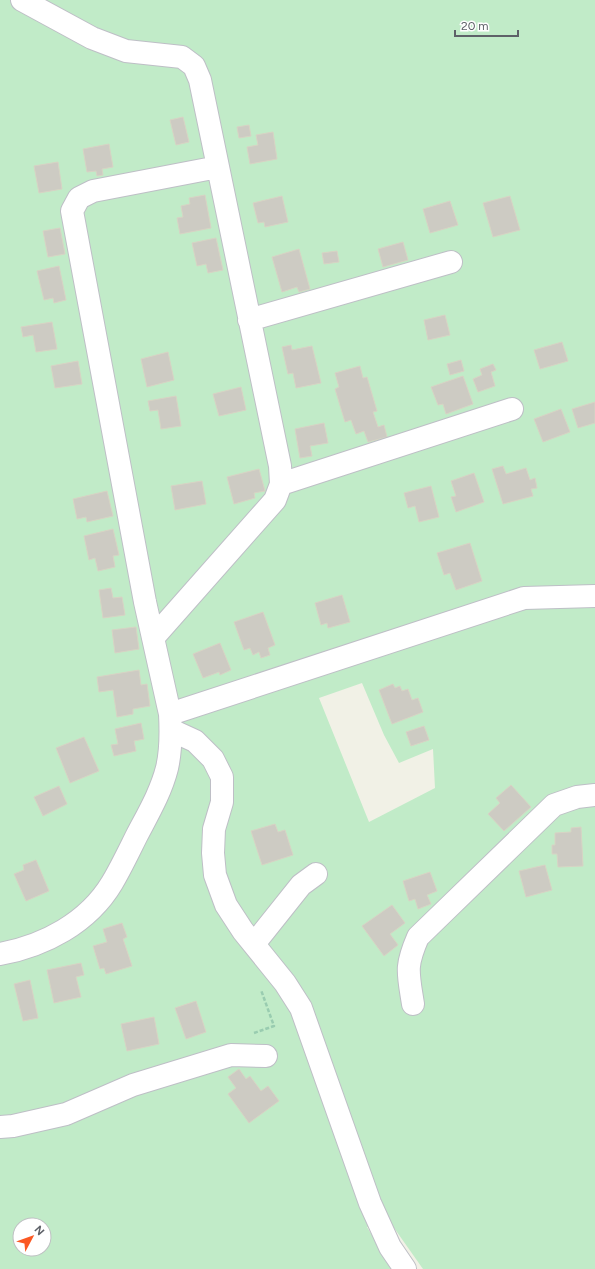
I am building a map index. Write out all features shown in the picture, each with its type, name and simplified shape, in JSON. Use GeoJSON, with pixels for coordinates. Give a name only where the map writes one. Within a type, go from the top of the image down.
{"type":"FeatureCollection","features":[{"type":"Feature","properties":{"kind":"street"},"geometry":{"type":"LineString","coordinates":[[22,0],[92,38],[126,51],[182,57],[194,66],[200,80],[280,466],[281,484],[275,500],[153,638]]}},
{"type":"Feature","properties":{"kind":"street"},"geometry":{"type":"LineString","coordinates":[[0,954],[22,950],[54,937],[87,913],[112,884],[157,796],[167,768],[170,722],[72,211],[79,198],[93,191],[218,167]]}},
{"type":"Feature","properties":{"kind":"street"},"geometry":{"type":"LineString","coordinates":[[249,320],[451,262]]}},
{"type":"Feature","properties":{"kind":"street"},"geometry":{"type":"LineString","coordinates":[[281,484],[512,409]]}},
{"type":"Feature","properties":{"kind":"street"},"geometry":{"type":"LineString","coordinates":[[170,722],[524,598],[595,596]]}},
{"type":"Feature","properties":{"kind":"street"},"geometry":{"type":"LineString","coordinates":[[170,722],[195,740],[213,759],[222,777],[222,802],[214,828],[212,852],[215,875],[226,905],[285,983],[301,1008],[370,1204],[390,1247],[404,1269]]}},
{"type":"Feature","properties":{"kind":"street"},"geometry":{"type":"LineString","coordinates":[[413,1004],[407,969],[410,956],[418,937],[554,805],[577,797],[595,795]]}},
{"type":"Feature","properties":{"kind":"street"},"geometry":{"type":"LineString","coordinates":[[254,944],[301,885],[316,874]]}},
{"type":"Feature","properties":{"kind":"street"},"geometry":{"type":"LineString","coordinates":[[0,1127],[13,1126],[66,1114],[133,1085],[231,1055],[266,1056]]}},
{"type":"Feature","properties":{"kind":"path"},"geometry":{"type":"LineString","coordinates":[[252,1034],[274,1026],[259,984]]}},
{"type":"Feature","properties":{"kind":"green space"},"geometry":{"type":"Polygon","coordinates":[[[0,0],[595,0],[595,1269],[423,1269],[392,1225],[367,1227],[392,1269],[0,1269],[0,0]],[[362,683],[319,698],[369,822],[435,788],[433,749],[399,763],[384,735],[362,683]]]}},
{"type":"Feature","properties":{"kind":"building"},"geometry":{"type":"Polygon","coordinates":[[[183,117],[189,142],[176,145],[170,120],[183,117]]]}},
{"type":"Feature","properties":{"kind":"building"},"geometry":{"type":"Polygon","coordinates":[[[249,125],[251,136],[239,138],[237,127],[249,125]]]}},
{"type":"Feature","properties":{"kind":"building"},"geometry":{"type":"Polygon","coordinates":[[[273,132],[277,159],[250,164],[247,147],[258,145],[256,135],[273,132]]]}},
{"type":"Feature","properties":{"kind":"building"},"geometry":{"type":"Polygon","coordinates":[[[109,144],[113,167],[102,169],[103,175],[97,176],[96,171],[87,172],[83,149],[109,144]]]}},
{"type":"Feature","properties":{"kind":"building"},"geometry":{"type":"Polygon","coordinates":[[[58,162],[62,189],[39,193],[34,166],[58,162]]]}},
{"type":"Feature","properties":{"kind":"building"},"geometry":{"type":"Polygon","coordinates":[[[205,195],[211,228],[180,234],[177,218],[183,217],[181,206],[190,204],[189,198],[205,195]]]}},
{"type":"Feature","properties":{"kind":"building"},"geometry":{"type":"Polygon","coordinates":[[[282,196],[288,222],[265,227],[264,222],[258,223],[253,203],[282,196]]]}},
{"type":"Feature","properties":{"kind":"building"},"geometry":{"type":"Polygon","coordinates":[[[510,196],[520,230],[493,237],[483,203],[510,196]]]}},
{"type":"Feature","properties":{"kind":"building"},"geometry":{"type":"Polygon","coordinates":[[[450,201],[458,225],[430,233],[423,209],[450,201]]]}},
{"type":"Feature","properties":{"kind":"building"},"geometry":{"type":"Polygon","coordinates":[[[60,228],[65,254],[48,257],[43,231],[60,228]]]}},
{"type":"Feature","properties":{"kind":"building"},"geometry":{"type":"Polygon","coordinates":[[[216,238],[223,270],[208,273],[206,264],[197,266],[192,243],[216,238]]]}},
{"type":"Feature","properties":{"kind":"building"},"geometry":{"type":"Polygon","coordinates":[[[403,242],[408,260],[383,267],[378,249],[403,242]]]}},
{"type":"Feature","properties":{"kind":"building"},"geometry":{"type":"Polygon","coordinates":[[[299,249],[310,289],[299,292],[297,287],[282,292],[272,257],[299,249]]]}},
{"type":"Feature","properties":{"kind":"building"},"geometry":{"type":"Polygon","coordinates":[[[337,251],[339,262],[324,264],[322,253],[337,251]]]}},
{"type":"Feature","properties":{"kind":"building"},"geometry":{"type":"Polygon","coordinates":[[[59,266],[66,300],[54,303],[53,298],[44,300],[37,271],[59,266]]]}},
{"type":"Feature","properties":{"kind":"building"},"geometry":{"type":"Polygon","coordinates":[[[445,315],[450,335],[428,340],[424,320],[445,315]]]}},
{"type":"Feature","properties":{"kind":"building"},"geometry":{"type":"Polygon","coordinates":[[[52,322],[57,349],[36,352],[33,335],[23,337],[21,327],[52,322]]]}},
{"type":"Feature","properties":{"kind":"building"},"geometry":{"type":"Polygon","coordinates":[[[562,342],[568,361],[540,369],[534,350],[562,342]]]}},
{"type":"Feature","properties":{"kind":"building"},"geometry":{"type":"Polygon","coordinates":[[[291,345],[292,350],[312,346],[321,383],[296,388],[293,373],[288,374],[282,347],[291,345]]]}},
{"type":"Feature","properties":{"kind":"building"},"geometry":{"type":"Polygon","coordinates":[[[168,352],[174,380],[147,387],[141,359],[168,352]]]}},
{"type":"Feature","properties":{"kind":"building"},"geometry":{"type":"Polygon","coordinates":[[[461,360],[464,371],[450,375],[447,364],[461,360]]]}},
{"type":"Feature","properties":{"kind":"building"},"geometry":{"type":"Polygon","coordinates":[[[78,361],[82,384],[55,388],[51,366],[78,361]]]}},
{"type":"Feature","properties":{"kind":"building"},"geometry":{"type":"Polygon","coordinates":[[[493,364],[496,370],[491,372],[495,386],[478,392],[473,379],[482,375],[480,369],[493,364]]]}},
{"type":"Feature","properties":{"kind":"building"},"geometry":{"type":"Polygon","coordinates":[[[360,366],[363,378],[367,377],[377,411],[373,412],[378,427],[384,425],[387,437],[368,442],[364,431],[356,434],[351,420],[345,422],[335,389],[339,387],[335,373],[360,366]]]}},
{"type":"Feature","properties":{"kind":"building"},"geometry":{"type":"Polygon","coordinates":[[[463,376],[473,404],[446,414],[443,404],[438,405],[431,387],[463,376]]]}},
{"type":"Feature","properties":{"kind":"building"},"geometry":{"type":"Polygon","coordinates":[[[241,387],[246,410],[219,416],[213,394],[241,387]]]}},
{"type":"Feature","properties":{"kind":"building"},"geometry":{"type":"Polygon","coordinates":[[[176,396],[181,426],[161,429],[158,410],[150,411],[148,401],[176,396]]]}},
{"type":"Feature","properties":{"kind":"building"},"geometry":{"type":"Polygon","coordinates":[[[595,402],[595,423],[578,428],[572,409],[595,402]]]}},
{"type":"Feature","properties":{"kind":"building"},"geometry":{"type":"Polygon","coordinates":[[[561,409],[570,432],[543,442],[534,419],[561,409]]]}},
{"type":"Feature","properties":{"kind":"building"},"geometry":{"type":"Polygon","coordinates":[[[324,423],[328,443],[310,446],[312,456],[300,458],[295,429],[324,423]]]}},
{"type":"Feature","properties":{"kind":"building"},"geometry":{"type":"Polygon","coordinates":[[[503,466],[506,474],[526,468],[530,480],[535,478],[537,488],[531,489],[533,496],[503,504],[492,469],[503,466]]]}},
{"type":"Feature","properties":{"kind":"building"},"geometry":{"type":"Polygon","coordinates":[[[259,469],[265,491],[254,493],[255,498],[234,504],[227,477],[259,469]]]}},
{"type":"Feature","properties":{"kind":"building"},"geometry":{"type":"Polygon","coordinates":[[[474,473],[484,502],[456,512],[451,497],[456,496],[451,481],[474,473]]]}},
{"type":"Feature","properties":{"kind":"building"},"geometry":{"type":"Polygon","coordinates":[[[202,481],[206,504],[175,510],[171,486],[202,481]]]}},
{"type":"Feature","properties":{"kind":"building"},"geometry":{"type":"Polygon","coordinates":[[[431,486],[439,517],[419,522],[415,506],[408,508],[404,493],[431,486]]]}},
{"type":"Feature","properties":{"kind":"building"},"geometry":{"type":"Polygon","coordinates":[[[107,491],[113,516],[87,522],[86,517],[77,519],[73,499],[107,491]]]}},
{"type":"Feature","properties":{"kind":"building"},"geometry":{"type":"Polygon","coordinates":[[[113,529],[119,555],[113,556],[115,567],[98,571],[95,558],[89,560],[84,536],[113,529]]]}},
{"type":"Feature","properties":{"kind":"building"},"geometry":{"type":"Polygon","coordinates":[[[470,543],[482,581],[456,590],[450,573],[444,575],[437,553],[470,543]]]}},
{"type":"Feature","properties":{"kind":"building"},"geometry":{"type":"Polygon","coordinates":[[[111,588],[113,598],[122,597],[125,615],[103,618],[99,590],[111,588]]]}},
{"type":"Feature","properties":{"kind":"building"},"geometry":{"type":"Polygon","coordinates":[[[342,595],[350,622],[328,628],[327,623],[321,625],[315,603],[342,595]]]}},
{"type":"Feature","properties":{"kind":"building"},"geometry":{"type":"Polygon","coordinates":[[[263,612],[275,645],[268,648],[270,655],[261,658],[259,652],[253,655],[250,648],[244,650],[234,622],[263,612]]]}},
{"type":"Feature","properties":{"kind":"building"},"geometry":{"type":"Polygon","coordinates":[[[136,627],[139,649],[115,653],[112,630],[136,627]]]}},
{"type":"Feature","properties":{"kind":"building"},"geometry":{"type":"Polygon","coordinates":[[[220,643],[231,670],[220,675],[219,672],[203,678],[193,654],[220,643]]]}},
{"type":"Feature","properties":{"kind":"building"},"geometry":{"type":"Polygon","coordinates":[[[139,670],[141,685],[147,684],[150,706],[133,709],[133,714],[117,717],[113,690],[99,692],[97,677],[139,670]]]}},
{"type":"Feature","properties":{"kind":"building"},"geometry":{"type":"Polygon","coordinates":[[[393,684],[395,688],[400,686],[402,691],[408,689],[412,700],[418,698],[423,712],[392,724],[379,690],[393,684]]]}},
{"type":"Feature","properties":{"kind":"building"},"geometry":{"type":"Polygon","coordinates":[[[141,723],[144,739],[134,741],[136,751],[114,756],[111,745],[118,744],[115,729],[141,723]]]}},
{"type":"Feature","properties":{"kind":"building"},"geometry":{"type":"Polygon","coordinates":[[[424,726],[429,740],[411,746],[406,732],[424,726]]]}},
{"type":"Feature","properties":{"kind":"building"},"geometry":{"type":"Polygon","coordinates":[[[84,737],[99,771],[70,783],[56,748],[84,737]]]}},
{"type":"Feature","properties":{"kind":"building"},"geometry":{"type":"Polygon","coordinates":[[[511,785],[531,807],[504,831],[488,814],[500,803],[496,798],[511,785]]]}},
{"type":"Feature","properties":{"kind":"building"},"geometry":{"type":"Polygon","coordinates":[[[59,786],[67,804],[43,816],[34,797],[59,786]]]}},
{"type":"Feature","properties":{"kind":"building"},"geometry":{"type":"Polygon","coordinates":[[[275,824],[278,832],[285,830],[293,855],[262,865],[251,831],[275,824]]]}},
{"type":"Feature","properties":{"kind":"building"},"geometry":{"type":"Polygon","coordinates":[[[581,827],[583,866],[558,867],[557,854],[552,854],[552,845],[555,845],[555,833],[571,832],[571,828],[581,827]]]}},
{"type":"Feature","properties":{"kind":"building"},"geometry":{"type":"Polygon","coordinates":[[[36,860],[49,891],[26,901],[14,874],[24,870],[23,865],[36,860]]]}},
{"type":"Feature","properties":{"kind":"building"},"geometry":{"type":"Polygon","coordinates":[[[545,865],[552,890],[526,897],[519,871],[545,865]]]}},
{"type":"Feature","properties":{"kind":"building"},"geometry":{"type":"Polygon","coordinates":[[[430,872],[437,891],[427,895],[431,904],[418,909],[415,899],[409,901],[403,881],[430,872]]]}},
{"type":"Feature","properties":{"kind":"building"},"geometry":{"type":"Polygon","coordinates":[[[392,905],[405,923],[390,934],[398,945],[384,956],[362,926],[392,905]]]}},
{"type":"Feature","properties":{"kind":"building"},"geometry":{"type":"Polygon","coordinates":[[[122,923],[127,937],[123,939],[132,966],[106,974],[104,968],[100,969],[93,946],[107,942],[103,929],[122,923]]]}},
{"type":"Feature","properties":{"kind":"building"},"geometry":{"type":"Polygon","coordinates":[[[81,963],[84,975],[76,977],[81,997],[54,1003],[47,970],[81,963]]]}},
{"type":"Feature","properties":{"kind":"building"},"geometry":{"type":"Polygon","coordinates":[[[30,980],[38,1018],[23,1021],[14,984],[30,980]]]}},
{"type":"Feature","properties":{"kind":"building"},"geometry":{"type":"Polygon","coordinates":[[[196,1001],[206,1032],[186,1039],[175,1008],[196,1001]]]}},
{"type":"Feature","properties":{"kind":"building"},"geometry":{"type":"Polygon","coordinates":[[[154,1017],[159,1044],[127,1051],[121,1024],[154,1017]]]}},
{"type":"Feature","properties":{"kind":"building"},"geometry":{"type":"Polygon","coordinates":[[[239,1069],[246,1079],[250,1076],[261,1091],[268,1086],[279,1101],[249,1123],[228,1094],[236,1088],[228,1077],[239,1069]]]}}]}
